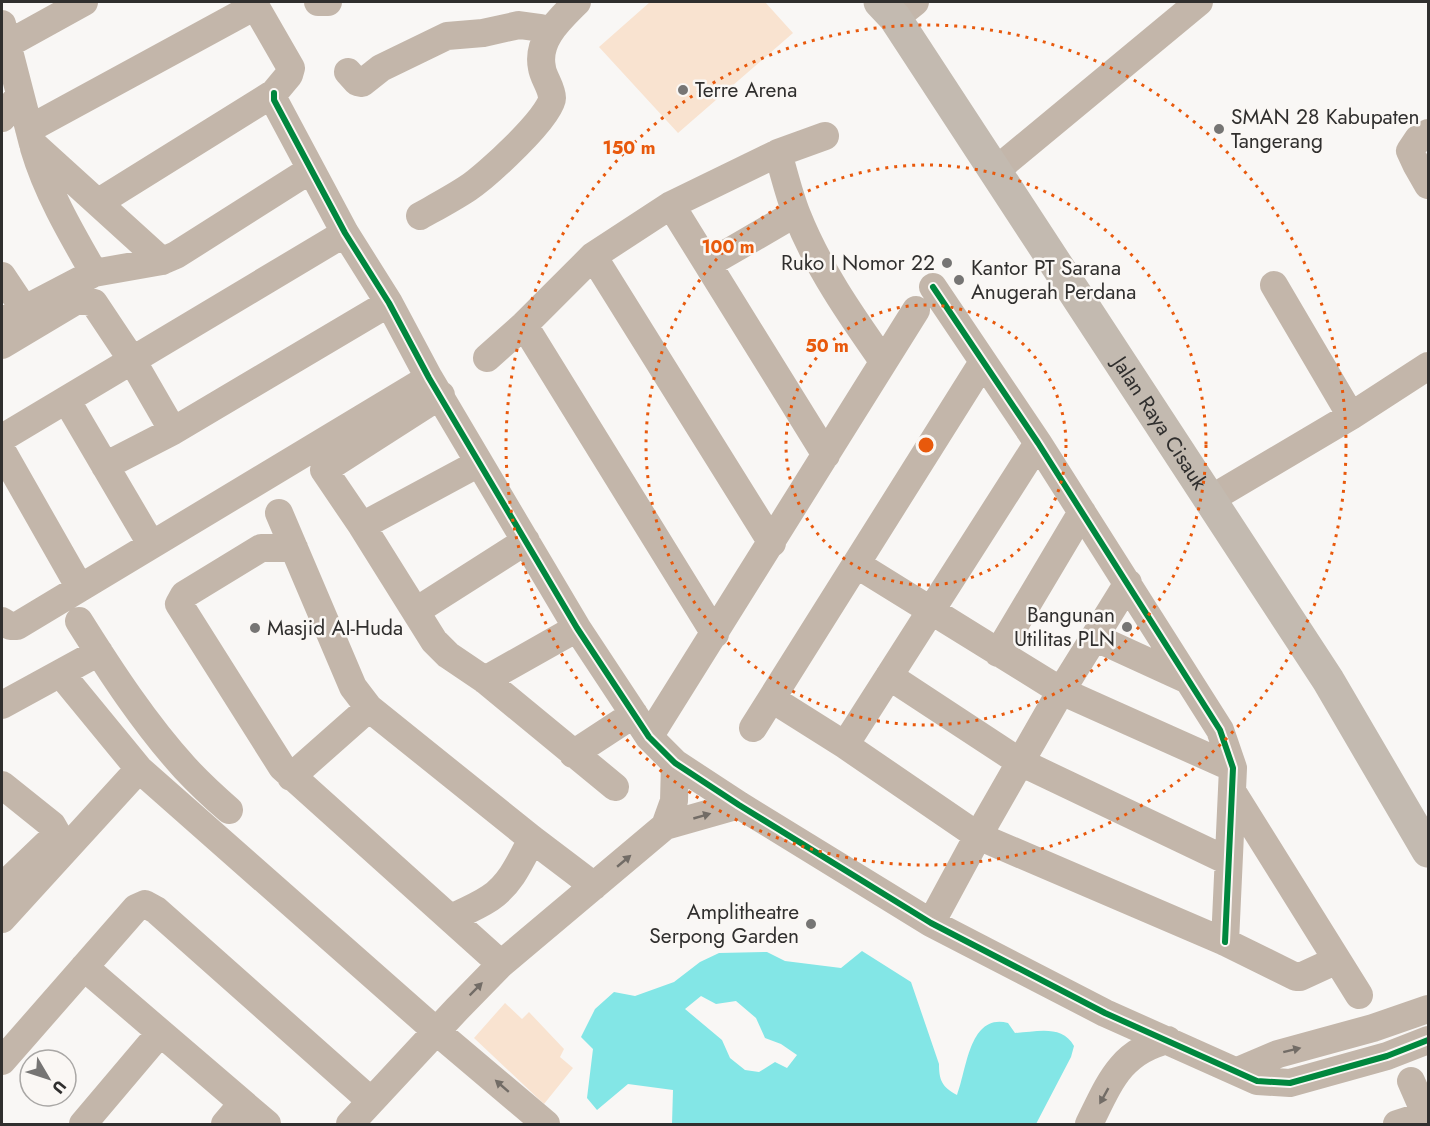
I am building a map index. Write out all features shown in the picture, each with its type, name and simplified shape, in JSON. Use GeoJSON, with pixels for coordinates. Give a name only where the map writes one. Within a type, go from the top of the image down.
{"type":"FeatureCollection","features":[{"type":"Feature","properties":{"kind":"main road","name":"Jalan Raya Cisauk"},"geometry":{"type":"LineString","coordinates":[[896,7],[995,171],[1328,680],[1428,851]]}},
{"type":"Feature","properties":{"kind":"street"},"geometry":{"type":"LineString","coordinates":[[84,2],[5,34],[39,166],[61,214],[94,273]]}},
{"type":"Feature","properties":{"kind":"street"},"geometry":{"type":"LineString","coordinates":[[318,2],[328,2]]}},
{"type":"Feature","properties":{"kind":"street"},"geometry":{"type":"LineString","coordinates":[[420,216],[470,187],[489,172],[550,107],[552,97],[541,61],[548,33],[577,2]]}},
{"type":"Feature","properties":{"kind":"street"},"geometry":{"type":"LineString","coordinates":[[995,171],[1199,2]]}},
{"type":"Feature","properties":{"kind":"street"},"geometry":{"type":"LineString","coordinates":[[31,136],[254,4],[291,68],[289,75],[274,93],[99,202]]}},
{"type":"Feature","properties":{"kind":"street"},"geometry":{"type":"LineString","coordinates":[[348,72],[357,82],[362,83],[381,68],[447,36],[483,33],[519,25],[541,28],[548,33]]}},
{"type":"Feature","properties":{"kind":"street"},"geometry":{"type":"LineString","coordinates":[[274,93],[274,100],[345,233],[389,303],[479,463],[577,628],[642,725],[675,763],[931,923],[1105,1013],[1257,1081],[1290,1083],[1387,1056],[1428,1040]]}},
{"type":"Feature","properties":{"kind":"street"},"geometry":{"type":"LineString","coordinates":[[2,118],[20,94]]}},
{"type":"Feature","properties":{"kind":"street"},"geometry":{"type":"LineString","coordinates":[[1428,133],[1418,139],[1410,151],[1428,185]]}},
{"type":"Feature","properties":{"kind":"street"},"geometry":{"type":"LineString","coordinates":[[31,136],[162,261]]}},
{"type":"Feature","properties":{"kind":"street"},"geometry":{"type":"LineString","coordinates":[[487,358],[524,325],[593,256],[671,205],[778,153],[825,136]]}},
{"type":"Feature","properties":{"kind":"street"},"geometry":{"type":"LineString","coordinates":[[778,153],[796,213],[810,247],[837,296],[883,361]]}},
{"type":"Feature","properties":{"kind":"street"},"geometry":{"type":"LineString","coordinates":[[2,276],[13,315],[94,273],[162,261],[176,255],[310,170]]}},
{"type":"Feature","properties":{"kind":"street"},"geometry":{"type":"LineString","coordinates":[[671,205],[826,455]]}},
{"type":"Feature","properties":{"kind":"street"},"geometry":{"type":"LineString","coordinates":[[708,264],[796,213]]}},
{"type":"Feature","properties":{"kind":"street"},"geometry":{"type":"LineString","coordinates":[[2,438],[345,233]]}},
{"type":"Feature","properties":{"kind":"street"},"geometry":{"type":"LineString","coordinates":[[593,256],[772,543]]}},
{"type":"Feature","properties":{"kind":"street"},"geometry":{"type":"LineString","coordinates":[[1274,285],[1351,416]]}},
{"type":"Feature","properties":{"kind":"street"},"geometry":{"type":"LineString","coordinates":[[933,287],[1038,443],[1220,730],[1233,780],[1359,995]]}},
{"type":"Feature","properties":{"kind":"street"},"geometry":{"type":"LineString","coordinates":[[2,345],[79,299],[94,303],[132,360],[172,431]]}},
{"type":"Feature","properties":{"kind":"street"},"geometry":{"type":"LineString","coordinates":[[105,466],[172,431],[389,303]]}},
{"type":"Feature","properties":{"kind":"street"},"geometry":{"type":"LineString","coordinates":[[573,754],[642,725],[715,634],[916,310]]}},
{"type":"Feature","properties":{"kind":"street"},"geometry":{"type":"LineString","coordinates":[[524,325],[715,634]]}},
{"type":"Feature","properties":{"kind":"street"},"geometry":{"type":"LineString","coordinates":[[753,728],[983,362]]}},
{"type":"Feature","properties":{"kind":"street"},"geometry":{"type":"LineString","coordinates":[[1209,500],[1351,416],[1428,366]]}},
{"type":"Feature","properties":{"kind":"street"},"geometry":{"type":"LineString","coordinates":[[435,386],[324,469],[434,641],[448,655],[485,680],[615,787]]}},
{"type":"Feature","properties":{"kind":"street"},"geometry":{"type":"LineString","coordinates":[[2,621],[10,626],[17,626],[151,544],[435,386]]}},
{"type":"Feature","properties":{"kind":"street"},"geometry":{"type":"LineString","coordinates":[[66,401],[151,544]]}},
{"type":"Feature","properties":{"kind":"street"},"geometry":{"type":"LineString","coordinates":[[845,745],[1038,443]]}},
{"type":"Feature","properties":{"kind":"street"},"geometry":{"type":"LineString","coordinates":[[2,451],[80,588]]}},
{"type":"Feature","properties":{"kind":"street"},"geometry":{"type":"LineString","coordinates":[[362,526],[479,463]]}},
{"type":"Feature","properties":{"kind":"street"},"geometry":{"type":"LineString","coordinates":[[998,653],[1082,512]]}},
{"type":"Feature","properties":{"kind":"street"},"geometry":{"type":"LineString","coordinates":[[279,513],[353,687],[369,708],[594,886]]}},
{"type":"Feature","properties":{"kind":"street"},"geometry":{"type":"LineString","coordinates":[[416,611],[526,541]]}},
{"type":"Feature","properties":{"kind":"street"},"geometry":{"type":"LineString","coordinates":[[294,548],[261,548],[184,595],[179,604],[275,757],[291,777],[501,963]]}},
{"type":"Feature","properties":{"kind":"street"},"geometry":{"type":"LineString","coordinates":[[856,564],[1060,691],[1233,780]]}},
{"type":"Feature","properties":{"kind":"street"},"geometry":{"type":"LineString","coordinates":[[931,923],[1060,691],[1128,583]]}},
{"type":"Feature","properties":{"kind":"street"},"geometry":{"type":"LineString","coordinates":[[79,621],[165,745],[187,770],[229,810]]}},
{"type":"Feature","properties":{"kind":"street"},"geometry":{"type":"LineString","coordinates":[[485,680],[577,628]]}},
{"type":"Feature","properties":{"kind":"street"},"geometry":{"type":"LineString","coordinates":[[1094,637],[1188,681]]}},
{"type":"Feature","properties":{"kind":"street"},"geometry":{"type":"LineString","coordinates":[[2,705],[99,652]]}},
{"type":"Feature","properties":{"kind":"street"},"geometry":{"type":"LineString","coordinates":[[61,674],[139,769],[546,1125]]}},
{"type":"Feature","properties":{"kind":"street"},"geometry":{"type":"LineString","coordinates":[[888,676],[1020,762],[1228,861]]}},
{"type":"Feature","properties":{"kind":"street"},"geometry":{"type":"LineString","coordinates":[[772,699],[845,745],[978,836],[1225,942],[1296,977],[1337,960]]}},
{"type":"Feature","properties":{"kind":"street"},"geometry":{"type":"LineString","coordinates":[[291,777],[369,708]]}},
{"type":"Feature","properties":{"kind":"street"},"geometry":{"type":"LineString","coordinates":[[665,826],[674,801],[675,763]]}},
{"type":"Feature","properties":{"kind":"street"},"geometry":{"type":"LineString","coordinates":[[2,919],[139,769]]}},
{"type":"Feature","properties":{"kind":"street"},"geometry":{"type":"LineString","coordinates":[[1225,942],[1233,780]]}},
{"type":"Feature","properties":{"kind":"street"},"geometry":{"type":"LineString","coordinates":[[2,785],[52,825],[56,832],[53,838],[2,885]]}},
{"type":"Feature","properties":{"kind":"street"},"geometry":{"type":"LineString","coordinates":[[2,1060],[136,908],[145,904],[152,906],[362,1116],[436,1031],[501,963],[665,826],[739,805]]}},
{"type":"Feature","properties":{"kind":"street"},"geometry":{"type":"LineString","coordinates":[[451,918],[491,897],[505,884],[515,871],[532,839]]}},
{"type":"Feature","properties":{"kind":"street"},"geometry":{"type":"LineString","coordinates":[[84,967],[160,1033],[233,1114],[267,1125]]}},
{"type":"Feature","properties":{"kind":"street"},"geometry":{"type":"LineString","coordinates":[[1238,1071],[1278,1053],[1373,1028],[1428,1009]]}},
{"type":"Feature","properties":{"kind":"street"},"geometry":{"type":"LineString","coordinates":[[1105,1013],[1116,1038],[1119,1068]]}},
{"type":"Feature","properties":{"kind":"street"},"geometry":{"type":"LineString","coordinates":[[1373,1028],[1387,1056]]}},
{"type":"Feature","properties":{"kind":"street"},"geometry":{"type":"LineString","coordinates":[[83,1125],[160,1033]]}},
{"type":"Feature","properties":{"kind":"street"},"geometry":{"type":"LineString","coordinates":[[1089,1125],[1119,1068],[1136,1053],[1150,1045],[1168,1040]]}},
{"type":"Feature","properties":{"kind":"street"},"geometry":{"type":"LineString","coordinates":[[1397,1125],[1427,1118],[1411,1081]]}},
{"type":"Feature","properties":{"kind":"shaded area","name":"Terre Arena"},"geometry":{"type":"Polygon","coordinates":[[[650,2],[765,2],[793,33],[678,133],[599,47],[650,2]]]}},
{"type":"Feature","properties":{"kind":"shaded area"},"geometry":{"type":"Polygon","coordinates":[[[505,1003],[522,1019],[529,1012],[564,1049],[560,1057],[573,1068],[544,1104],[474,1038],[505,1003]]]}},
{"type":"Feature","properties":{"kind":"water"},"geometry":{"type":"Polygon","coordinates":[[[862,951],[911,982],[939,1064],[941,1079],[948,1089],[957,1095],[967,1059],[977,1035],[985,1027],[995,1022],[1008,1023],[1015,1033],[1048,1031],[1056,1032],[1069,1039],[1074,1046],[1071,1057],[1036,1124],[672,1124],[673,1090],[628,1084],[597,1110],[587,1098],[593,1049],[581,1037],[595,1009],[614,992],[635,996],[674,982],[700,962],[719,953],[767,952],[785,961],[841,968],[862,951]],[[701,996],[685,1009],[722,1040],[730,1058],[745,1070],[759,1072],[775,1062],[787,1068],[797,1055],[781,1044],[765,1038],[756,1018],[736,1001],[716,1004],[701,996]]]}},
{"type":"Feature","properties":{"kind":"cycle path"},"geometry":{"type":"LineString","coordinates":[[274,93],[274,100],[345,233],[389,303],[429,378],[577,628],[649,737],[675,763],[931,923],[1105,1013],[1257,1081],[1290,1083],[1387,1056],[1428,1040]]}},
{"type":"Feature","properties":{"kind":"cycle path"},"geometry":{"type":"LineString","coordinates":[[933,287],[1038,443],[1220,730],[1233,768],[1225,942]]}},
{"type":"Feature","properties":{"kind":"place","name":"Terre Arena"},"geometry":{"type":"Point","coordinates":[683,90]}},
{"type":"Feature","properties":{"kind":"place","name":"SMAN 28 Kabupaten Tangerang"},"geometry":{"type":"Point","coordinates":[1219,129]}},
{"type":"Feature","properties":{"kind":"place","name":"Ruko I Nomor 22"},"geometry":{"type":"Point","coordinates":[947,263]}},
{"type":"Feature","properties":{"kind":"place","name":"Kantor PT Sarana Anugerah Perdana"},"geometry":{"type":"Point","coordinates":[959,280]}},
{"type":"Feature","properties":{"kind":"place","name":"Bangunan Utilitas PLN"},"geometry":{"type":"Point","coordinates":[1127,627]}},
{"type":"Feature","properties":{"kind":"place","name":"Masjid AI-Huda"},"geometry":{"type":"Point","coordinates":[255,628]}},
{"type":"Feature","properties":{"kind":"place","name":"Amplitheatre Serpong Garden"},"geometry":{"type":"Point","coordinates":[811,924]}}]}
